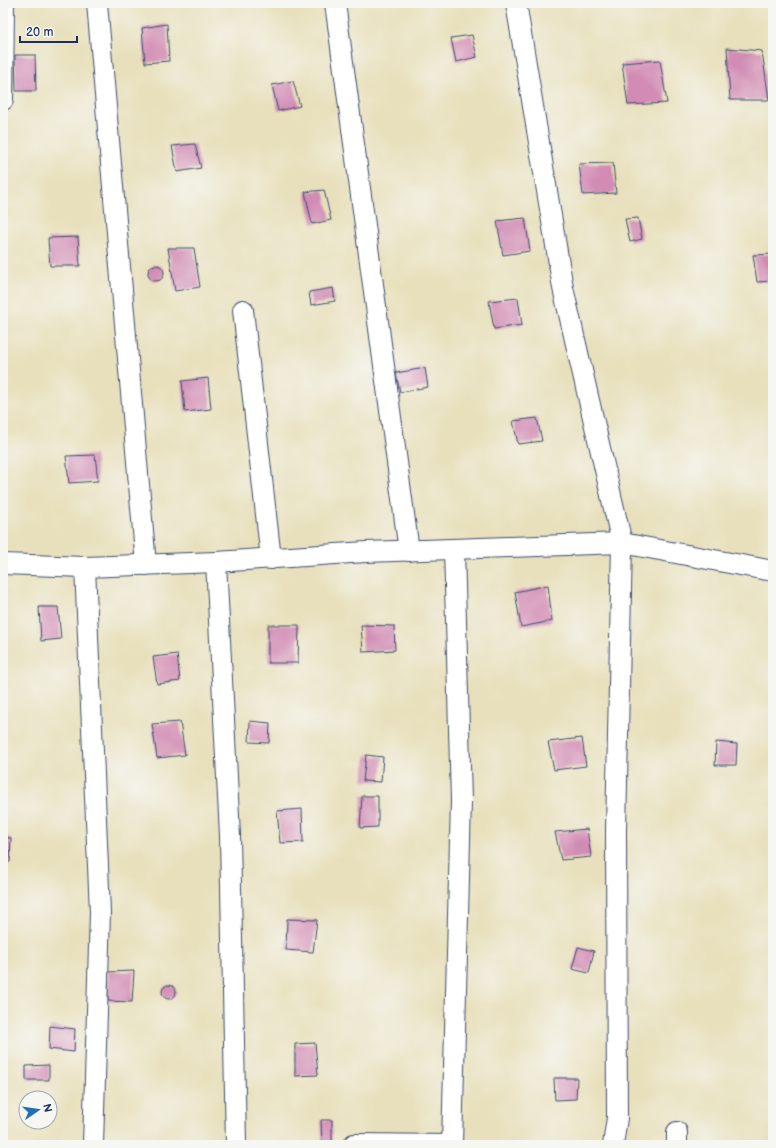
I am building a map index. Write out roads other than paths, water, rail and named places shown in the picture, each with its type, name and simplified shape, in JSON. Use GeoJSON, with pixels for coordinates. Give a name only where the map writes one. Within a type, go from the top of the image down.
{"type":"FeatureCollection","features":[{"type":"Feature","properties":{"kind":"street"},"geometry":{"type":"LineString","coordinates":[[3,100],[4,3]]}},
{"type":"Feature","properties":{"kind":"street"},"geometry":{"type":"LineString","coordinates":[[98,3],[146,565]]}},
{"type":"Feature","properties":{"kind":"street"},"geometry":{"type":"LineString","coordinates":[[335,3],[409,551]]}},
{"type":"Feature","properties":{"kind":"street"},"geometry":{"type":"LineString","coordinates":[[516,3],[563,288],[622,543],[616,831],[617,1118],[613,1145]]}},
{"type":"Feature","properties":{"kind":"street"},"geometry":{"type":"LineString","coordinates":[[243,310],[271,559]]}},
{"type":"Feature","properties":{"kind":"street"},"geometry":{"type":"LineString","coordinates":[[3,564],[85,567],[146,565],[409,551],[622,543],[773,571]]}},
{"type":"Feature","properties":{"kind":"street"},"geometry":{"type":"LineString","coordinates":[[354,1145],[452,1145],[461,801],[454,549]]}},
{"type":"Feature","properties":{"kind":"street"},"geometry":{"type":"LineString","coordinates":[[216,562],[230,836],[236,1145]]}},
{"type":"Feature","properties":{"kind":"street"},"geometry":{"type":"LineString","coordinates":[[85,567],[100,912],[93,1145]]}}]}
